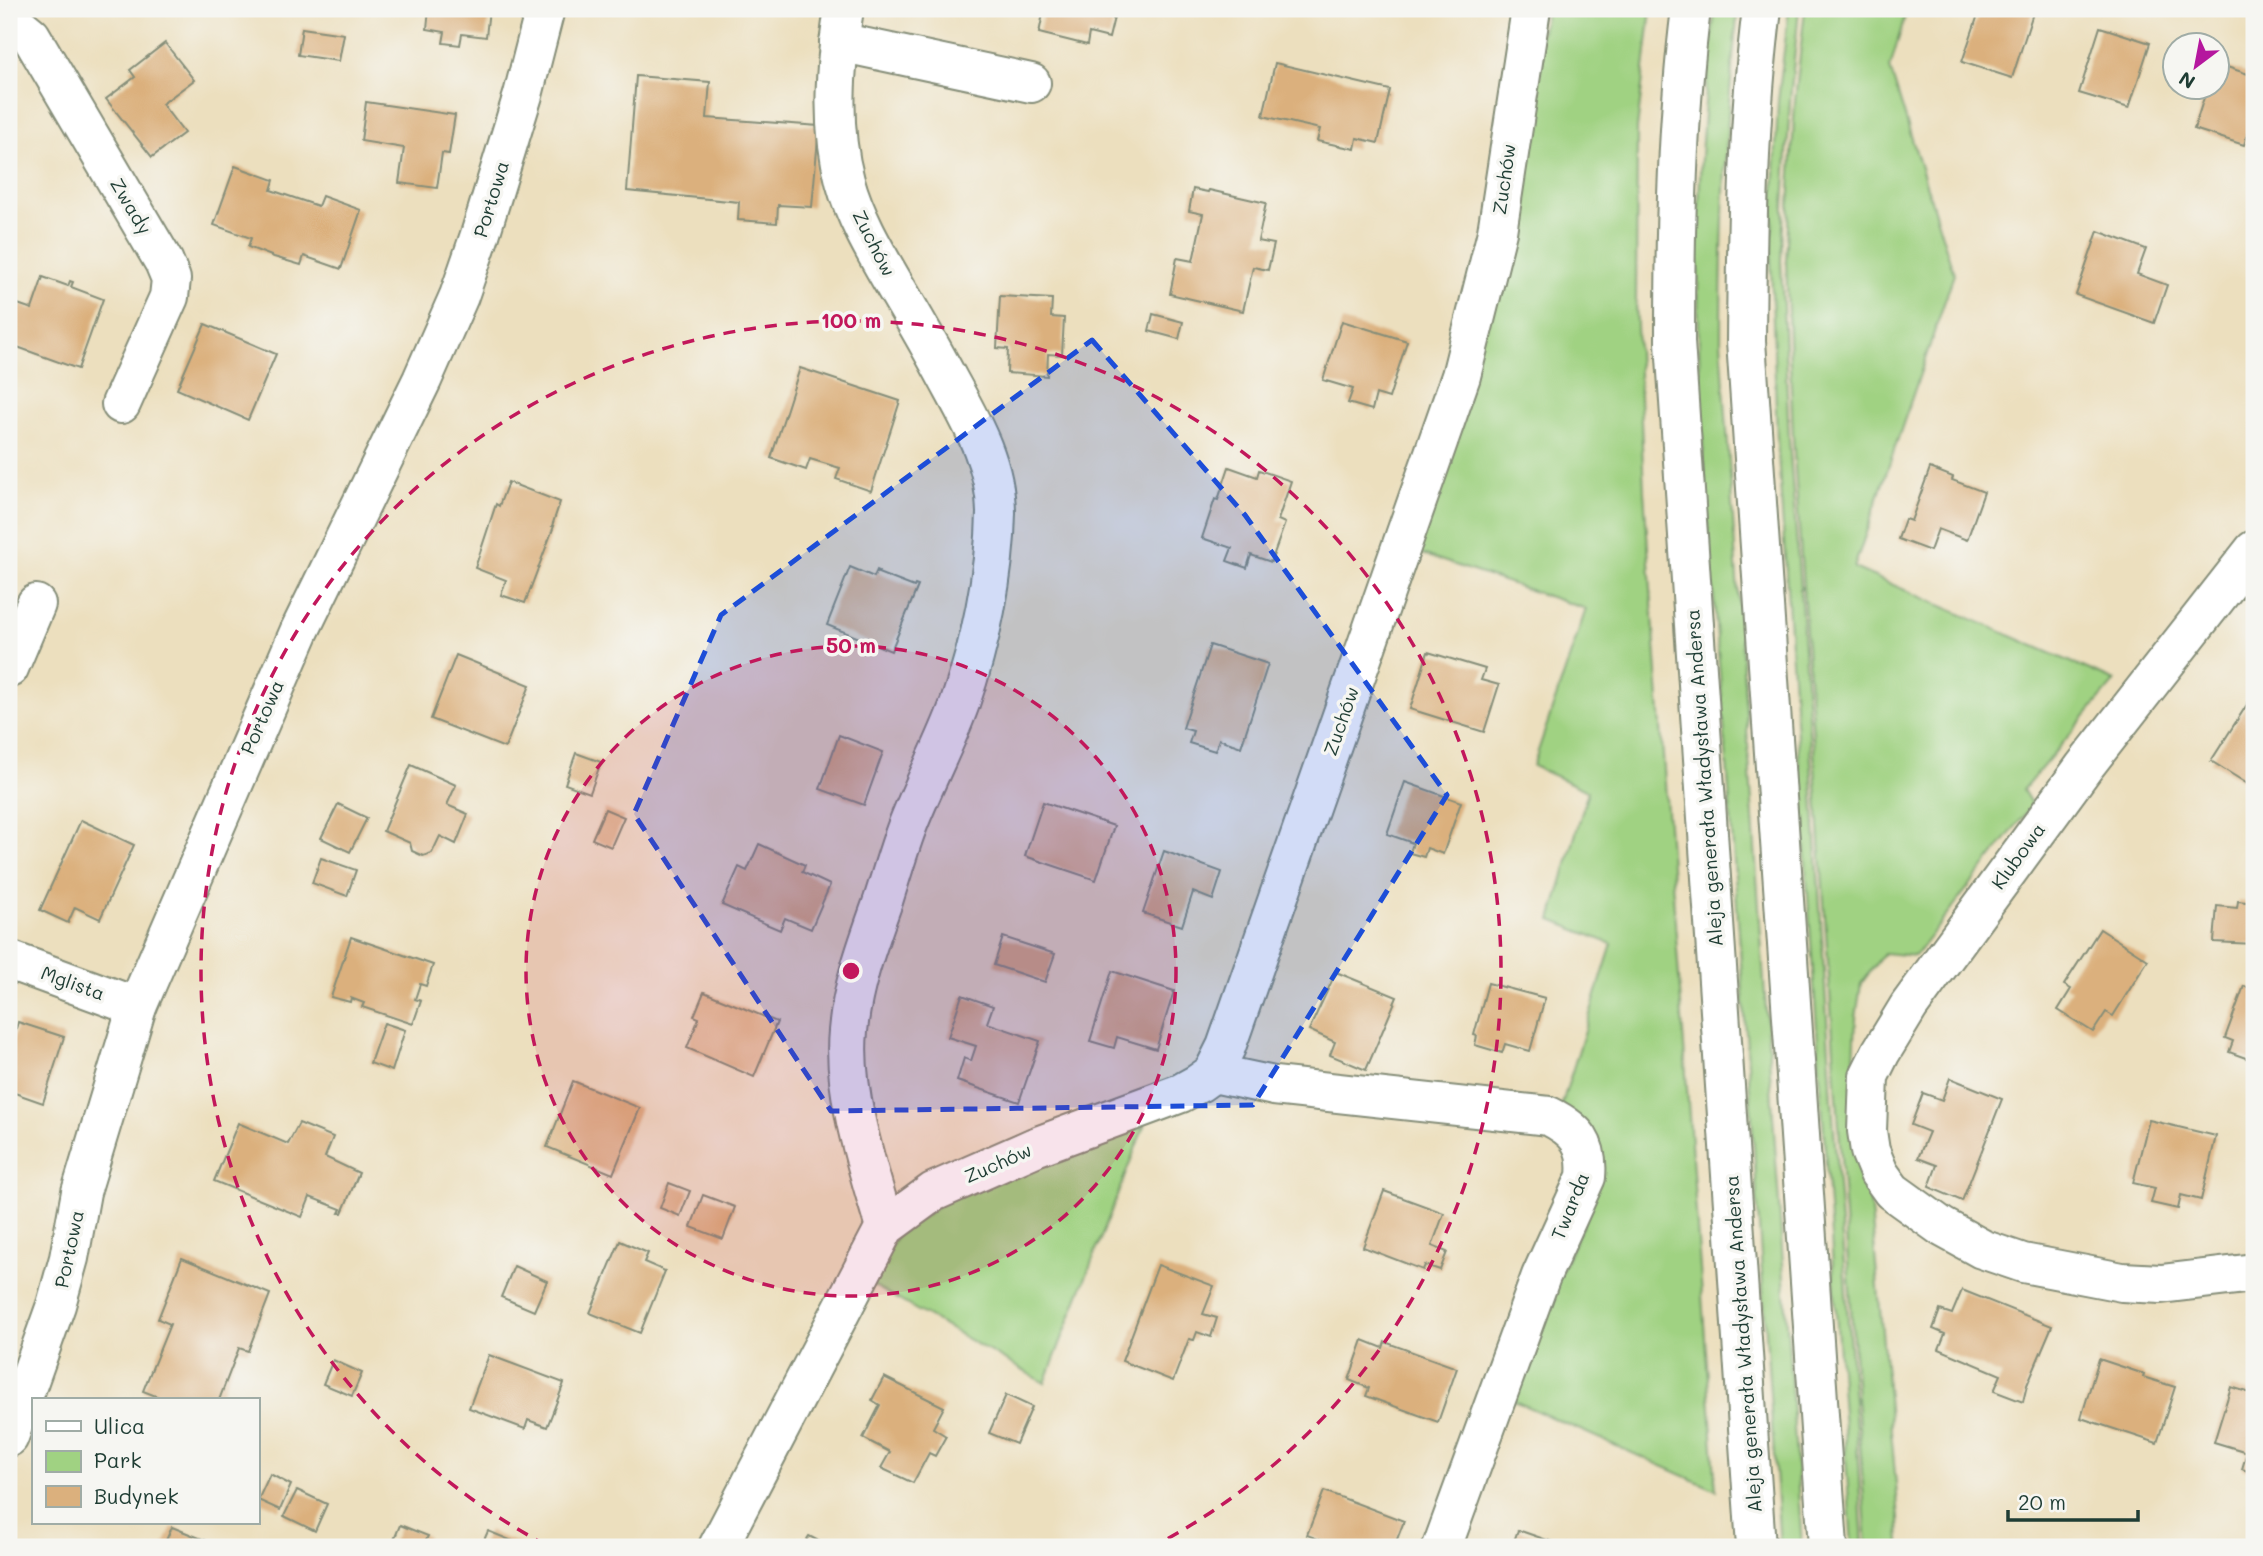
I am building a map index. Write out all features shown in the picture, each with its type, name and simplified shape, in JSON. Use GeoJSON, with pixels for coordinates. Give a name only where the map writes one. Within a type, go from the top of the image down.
{"type":"FeatureCollection","features":[{"type":"Feature","properties":{"kind":"street","name":"Portowa"},"geometry":{"type":"LineString","coordinates":[[10,1430],[56,1305],[69,1258],[80,1192],[136,1006],[300,630],[422,380],[459,296],[523,96],[545,9]]}},
{"type":"Feature","properties":{"kind":"street","name":"Zuchów"},"geometry":{"type":"LineString","coordinates":[[718,1547],[885,1227],[933,1192],[1035,1147],[1181,1093],[1213,1073],[1226,1047],[1245,995],[1461,376],[1496,232],[1531,9]]}},
{"type":"Feature","properties":{"kind":"street","name":"Aleja generała Władysława Andersa"},"geometry":{"type":"LineString","coordinates":[[1691,9],[1683,72],[1675,206],[1675,342],[1756,1547]]}},
{"type":"Feature","properties":{"kind":"street"},"geometry":{"type":"LineString","coordinates":[[1762,9],[1753,81],[1747,204],[1746,341],[1828,1547]]}},
{"type":"Feature","properties":{"kind":"street","name":"Zwady"},"geometry":{"type":"LineString","coordinates":[[16,19],[31,36],[164,262],[171,279],[169,297],[121,404]]}},
{"type":"Feature","properties":{"kind":"street","name":"Zuchów"},"geometry":{"type":"LineString","coordinates":[[842,25],[836,82],[836,119],[837,142],[846,183],[878,255],[982,440],[992,476],[996,509],[995,541],[972,664],[952,723],[905,831],[865,951],[847,1033],[852,1094],[885,1227]]}},
{"type":"Feature","properties":{"kind":"street"},"geometry":{"type":"LineString","coordinates":[[842,25],[1031,83]]}},
{"type":"Feature","properties":{"kind":"street","name":"Klubowa"},"geometry":{"type":"LineString","coordinates":[[2254,550],[2048,815],[1909,1006],[1869,1076],[1867,1130],[1870,1151],[1879,1173],[1892,1191],[1942,1227],[1972,1244],[2023,1263],[2122,1282],[2161,1284],[2254,1273]]}},
{"type":"Feature","properties":{"kind":"street"},"geometry":{"type":"LineString","coordinates":[[9,667],[36,604]]}},
{"type":"Feature","properties":{"kind":"street","name":"Mglista"},"geometry":{"type":"LineString","coordinates":[[9,960],[136,1006]]}},
{"type":"Feature","properties":{"kind":"street","name":"Twarda"},"geometry":{"type":"LineString","coordinates":[[1213,1073],[1274,1086],[1549,1116],[1567,1125],[1580,1139],[1587,1159],[1586,1177],[1541,1276],[1442,1547]]}},
{"type":"Feature","properties":{"kind":"highlighted area"},"geometry":{"type":"Polygon","coordinates":[[[1092,340],[1245,515],[1447,795],[1253,1105],[831,1111],[634,814],[721,615],[1092,340]]]}},
{"type":"Feature","properties":{"kind":"green space"},"geometry":{"type":"Polygon","coordinates":[[[1547,9],[1651,9],[1637,129],[1636,302],[1644,492],[1716,1490],[1505,1397],[1589,1210],[1561,1107],[1612,944],[1551,920],[1588,791],[1533,766],[1586,609],[1416,552],[1547,9]]]}},
{"type":"Feature","properties":{"kind":"green space"},"geometry":{"type":"Polygon","coordinates":[[[1715,9],[1738,9],[1725,175],[1721,341],[1802,1547],[1780,1547],[1743,979],[1702,427],[1698,282],[1700,184],[1704,109],[1715,9]]]}},
{"type":"Feature","properties":{"kind":"green space"},"geometry":{"type":"Polygon","coordinates":[[[1789,9],[1799,9],[1790,101],[1781,260],[1789,439],[1863,1547],[1852,1547],[1777,439],[1771,261],[1778,101],[1789,9]]]}},
{"type":"Feature","properties":{"kind":"green space"},"geometry":{"type":"Polygon","coordinates":[[[1805,9],[1907,9],[1890,68],[1954,274],[1854,568],[2115,681],[2023,790],[2032,805],[1915,956],[1884,953],[1861,984],[1856,1018],[1853,1086],[1868,1177],[1900,1547],[1867,1547],[1793,437],[1786,261],[1795,101],[1805,9]]]}},
{"type":"Feature","properties":{"kind":"green space"},"geometry":{"type":"Polygon","coordinates":[[[1144,1126],[1045,1383],[869,1283],[897,1235],[945,1201],[1144,1126]]]}},
{"type":"Feature","properties":{"kind":"building"},"geometry":{"type":"Polygon","coordinates":[[[429,9],[489,9],[486,37],[462,34],[460,45],[443,43],[445,32],[427,29],[429,9]]]}},
{"type":"Feature","properties":{"kind":"building"},"geometry":{"type":"Polygon","coordinates":[[[1044,9],[1116,9],[1109,38],[1089,33],[1087,45],[1039,33],[1044,9]]]}},
{"type":"Feature","properties":{"kind":"building"},"geometry":{"type":"Polygon","coordinates":[[[1980,9],[2019,9],[2033,13],[2012,78],[1962,62],[1980,9]]]}},
{"type":"Feature","properties":{"kind":"building"},"geometry":{"type":"Polygon","coordinates":[[[2100,27],[2150,43],[2129,108],[2079,93],[2100,27]]]}},
{"type":"Feature","properties":{"kind":"building"},"geometry":{"type":"Polygon","coordinates":[[[302,28],[344,34],[339,61],[298,55],[302,28]]]}},
{"type":"Feature","properties":{"kind":"building"},"geometry":{"type":"Polygon","coordinates":[[[165,43],[194,80],[162,104],[184,133],[152,157],[106,99],[135,77],[130,70],[165,43]]]}},
{"type":"Feature","properties":{"kind":"building"},"geometry":{"type":"Polygon","coordinates":[[[1275,63],[1390,90],[1378,143],[1357,138],[1355,149],[1317,141],[1320,129],[1263,116],[1275,63]]]}},
{"type":"Feature","properties":{"kind":"building"},"geometry":{"type":"Polygon","coordinates":[[[2232,69],[2254,76],[2254,113],[2244,145],[2194,129],[2203,102],[2232,102],[2232,69]]]}},
{"type":"Feature","properties":{"kind":"building"},"geometry":{"type":"Polygon","coordinates":[[[636,76],[710,82],[707,118],[819,126],[812,207],[778,205],[777,223],[738,220],[739,202],[627,191],[636,76]]]}},
{"type":"Feature","properties":{"kind":"building"},"geometry":{"type":"Polygon","coordinates":[[[366,102],[455,115],[449,154],[442,153],[437,188],[399,183],[404,148],[361,141],[366,102]]]}},
{"type":"Feature","properties":{"kind":"building"},"geometry":{"type":"Polygon","coordinates":[[[235,166],[274,180],[271,190],[318,206],[322,196],[361,210],[341,269],[304,256],[301,265],[274,257],[248,247],[251,238],[214,225],[235,166]]]}},
{"type":"Feature","properties":{"kind":"building"},"geometry":{"type":"Polygon","coordinates":[[[1193,189],[1266,203],[1258,241],[1274,244],[1268,270],[1253,267],[1243,311],[1170,294],[1177,258],[1193,261],[1203,214],[1189,211],[1193,189]]]}},
{"type":"Feature","properties":{"kind":"building"},"geometry":{"type":"Polygon","coordinates":[[[2098,231],[2146,249],[2137,274],[2167,285],[2154,323],[2076,295],[2098,231]]]}},
{"type":"Feature","properties":{"kind":"building"},"geometry":{"type":"Polygon","coordinates":[[[43,277],[68,286],[70,281],[73,282],[71,287],[103,299],[78,369],[9,344],[9,301],[32,309],[43,277]]]}},
{"type":"Feature","properties":{"kind":"building"},"geometry":{"type":"Polygon","coordinates":[[[1000,296],[1052,299],[1051,317],[1064,318],[1062,355],[1048,354],[1047,376],[1007,373],[1008,349],[997,348],[1000,296]]]}},
{"type":"Feature","properties":{"kind":"building"},"geometry":{"type":"Polygon","coordinates":[[[1153,314],[1183,322],[1179,339],[1149,331],[1153,314]]]}},
{"type":"Feature","properties":{"kind":"building"},"geometry":{"type":"Polygon","coordinates":[[[1342,321],[1407,341],[1389,398],[1376,394],[1372,410],[1348,403],[1353,389],[1323,380],[1342,321]]]}},
{"type":"Feature","properties":{"kind":"building"},"geometry":{"type":"Polygon","coordinates":[[[205,324],[276,354],[248,420],[177,389],[205,324]]]}},
{"type":"Feature","properties":{"kind":"building"},"geometry":{"type":"Polygon","coordinates":[[[800,368],[900,401],[871,491],[836,479],[840,468],[810,459],[806,470],[771,458],[800,368]]]}},
{"type":"Feature","properties":{"kind":"building"},"geometry":{"type":"Polygon","coordinates":[[[1229,467],[1257,477],[1259,470],[1291,481],[1278,520],[1285,523],[1271,562],[1251,555],[1247,568],[1227,561],[1232,548],[1202,538],[1229,467]]]}},
{"type":"Feature","properties":{"kind":"building"},"geometry":{"type":"Polygon","coordinates":[[[1930,468],[1984,492],[1967,540],[1938,529],[1930,551],[1898,539],[1905,519],[1911,521],[1930,468]]]}},
{"type":"Feature","properties":{"kind":"building"},"geometry":{"type":"Polygon","coordinates":[[[508,482],[560,502],[554,526],[525,603],[501,595],[506,580],[475,568],[496,504],[499,506],[508,482]]]}},
{"type":"Feature","properties":{"kind":"building"},"geometry":{"type":"Polygon","coordinates":[[[850,567],[874,577],[877,570],[878,573],[914,587],[918,586],[891,651],[827,625],[850,567]]]}},
{"type":"Feature","properties":{"kind":"building"},"geometry":{"type":"Polygon","coordinates":[[[1210,645],[1268,664],[1241,747],[1219,739],[1215,751],[1189,743],[1193,731],[1183,728],[1210,645]]]}},
{"type":"Feature","properties":{"kind":"building"},"geometry":{"type":"Polygon","coordinates":[[[1428,652],[1485,669],[1481,680],[1499,685],[1484,732],[1410,709],[1428,652]]]}},
{"type":"Feature","properties":{"kind":"building"},"geometry":{"type":"Polygon","coordinates":[[[456,655],[530,685],[505,748],[431,719],[456,655]]]}},
{"type":"Feature","properties":{"kind":"building"},"geometry":{"type":"Polygon","coordinates":[[[2248,703],[2254,708],[2254,788],[2211,761],[2248,703]]]}},
{"type":"Feature","properties":{"kind":"building"},"geometry":{"type":"Polygon","coordinates":[[[839,735],[883,752],[864,805],[820,789],[839,735]]]}},
{"type":"Feature","properties":{"kind":"building"},"geometry":{"type":"Polygon","coordinates":[[[576,753],[601,762],[590,793],[565,784],[576,753]]]}},
{"type":"Feature","properties":{"kind":"building"},"geometry":{"type":"Polygon","coordinates":[[[411,765],[456,785],[447,805],[468,814],[456,844],[440,836],[432,853],[423,856],[412,851],[410,843],[383,831],[411,765]]]}},
{"type":"Feature","properties":{"kind":"building"},"geometry":{"type":"Polygon","coordinates":[[[1405,782],[1461,802],[1443,854],[1427,848],[1424,857],[1410,853],[1413,843],[1387,834],[1405,782]]]}},
{"type":"Feature","properties":{"kind":"building"},"geometry":{"type":"Polygon","coordinates":[[[1043,802],[1114,826],[1096,880],[1025,856],[1043,802]]]}},
{"type":"Feature","properties":{"kind":"building"},"geometry":{"type":"Polygon","coordinates":[[[338,804],[367,818],[350,852],[321,838],[338,804]]]}},
{"type":"Feature","properties":{"kind":"building"},"geometry":{"type":"Polygon","coordinates":[[[605,809],[624,817],[611,847],[592,839],[605,809]]]}},
{"type":"Feature","properties":{"kind":"building"},"geometry":{"type":"Polygon","coordinates":[[[81,820],[134,845],[100,919],[75,907],[68,923],[40,910],[81,820]]]}},
{"type":"Feature","properties":{"kind":"building"},"geometry":{"type":"Polygon","coordinates":[[[759,844],[805,865],[802,872],[830,885],[811,929],[785,918],[780,930],[722,905],[739,867],[747,871],[759,844]]]}},
{"type":"Feature","properties":{"kind":"building"},"geometry":{"type":"Polygon","coordinates":[[[1164,851],[1222,872],[1213,900],[1193,892],[1182,926],[1143,913],[1164,851]]]}},
{"type":"Feature","properties":{"kind":"building"},"geometry":{"type":"Polygon","coordinates":[[[321,858],[356,870],[347,896],[312,883],[321,858]]]}},
{"type":"Feature","properties":{"kind":"building"},"geometry":{"type":"Polygon","coordinates":[[[2238,901],[2254,903],[2254,944],[2214,942],[2217,906],[2237,908],[2238,901]]]}},
{"type":"Feature","properties":{"kind":"building"},"geometry":{"type":"Polygon","coordinates":[[[2100,929],[2148,960],[2113,1016],[2106,1012],[2093,1032],[2058,1010],[2071,989],[2064,985],[2100,929]]]}},
{"type":"Feature","properties":{"kind":"building"},"geometry":{"type":"Polygon","coordinates":[[[351,937],[433,965],[426,986],[420,984],[415,999],[421,1001],[413,1024],[362,1007],[364,1003],[351,998],[350,1002],[331,997],[351,937]]]}},
{"type":"Feature","properties":{"kind":"building"},"geometry":{"type":"Polygon","coordinates":[[[1003,937],[1055,954],[1045,982],[994,965],[1003,937]]]}},
{"type":"Feature","properties":{"kind":"building"},"geometry":{"type":"Polygon","coordinates":[[[1112,971],[1174,991],[1156,1049],[1117,1037],[1114,1048],[1090,1041],[1112,971]]]}},
{"type":"Feature","properties":{"kind":"building"},"geometry":{"type":"Polygon","coordinates":[[[1336,972],[1397,997],[1366,1070],[1330,1055],[1335,1042],[1309,1030],[1336,972]]]}},
{"type":"Feature","properties":{"kind":"building"},"geometry":{"type":"Polygon","coordinates":[[[1488,983],[1545,998],[1530,1051],[1505,1044],[1502,1053],[1475,1045],[1477,1036],[1474,1035],[1488,983]]]}},
{"type":"Feature","properties":{"kind":"building"},"geometry":{"type":"Polygon","coordinates":[[[2244,986],[2254,989],[2254,1061],[2229,1052],[2233,1041],[2225,1038],[2244,986]]]}},
{"type":"Feature","properties":{"kind":"building"},"geometry":{"type":"Polygon","coordinates":[[[704,992],[777,1022],[754,1077],[687,1048],[699,1018],[694,1016],[704,992]]]}},
{"type":"Feature","properties":{"kind":"building"},"geometry":{"type":"Polygon","coordinates":[[[962,995],[993,1006],[987,1023],[1040,1041],[1019,1102],[957,1081],[964,1058],[971,1061],[976,1046],[948,1037],[962,995]]]}},
{"type":"Feature","properties":{"kind":"building"},"geometry":{"type":"Polygon","coordinates":[[[18,1022],[64,1037],[43,1103],[9,1091],[9,1051],[18,1022]]]}},
{"type":"Feature","properties":{"kind":"building"},"geometry":{"type":"Polygon","coordinates":[[[384,1023],[405,1030],[392,1071],[370,1063],[384,1023]]]}},
{"type":"Feature","properties":{"kind":"building"},"geometry":{"type":"Polygon","coordinates":[[[1950,1078],[2002,1099],[1962,1201],[1929,1187],[1937,1165],[1918,1158],[1929,1132],[1911,1125],[1923,1093],[1942,1100],[1950,1078]]]}},
{"type":"Feature","properties":{"kind":"building"},"geometry":{"type":"Polygon","coordinates":[[[573,1081],[640,1108],[613,1174],[547,1147],[573,1081]]]}},
{"type":"Feature","properties":{"kind":"building"},"geometry":{"type":"Polygon","coordinates":[[[2149,1120],[2216,1136],[2201,1200],[2181,1195],[2178,1209],[2151,1203],[2155,1188],[2133,1183],[2149,1120]]]}},
{"type":"Feature","properties":{"kind":"building"},"geometry":{"type":"Polygon","coordinates":[[[238,1123],[288,1144],[299,1123],[333,1137],[325,1157],[359,1173],[342,1213],[339,1213],[341,1209],[310,1197],[302,1217],[214,1181],[238,1123]]]}},
{"type":"Feature","properties":{"kind":"building"},"geometry":{"type":"Polygon","coordinates":[[[669,1183],[690,1191],[680,1216],[660,1208],[669,1183]]]}},
{"type":"Feature","properties":{"kind":"building"},"geometry":{"type":"Polygon","coordinates":[[[1384,1191],[1444,1213],[1432,1246],[1447,1252],[1440,1270],[1425,1265],[1423,1270],[1363,1247],[1384,1191]]]}},
{"type":"Feature","properties":{"kind":"building"},"geometry":{"type":"Polygon","coordinates":[[[703,1195],[735,1207],[723,1239],[691,1227],[703,1195]]]}},
{"type":"Feature","properties":{"kind":"building"},"geometry":{"type":"Polygon","coordinates":[[[620,1241],[648,1253],[644,1262],[665,1271],[640,1333],[590,1313],[620,1241]]]}},
{"type":"Feature","properties":{"kind":"building"},"geometry":{"type":"Polygon","coordinates":[[[182,1258],[270,1294],[248,1351],[239,1348],[220,1398],[161,1398],[143,1391],[170,1324],[158,1319],[182,1258]]]}},
{"type":"Feature","properties":{"kind":"building"},"geometry":{"type":"Polygon","coordinates":[[[1158,1265],[1214,1286],[1203,1314],[1217,1318],[1211,1337],[1197,1332],[1194,1340],[1189,1339],[1173,1381],[1122,1361],[1158,1265]]]}},
{"type":"Feature","properties":{"kind":"building"},"geometry":{"type":"Polygon","coordinates":[[[514,1266],[547,1281],[534,1311],[501,1297],[514,1266]]]}},
{"type":"Feature","properties":{"kind":"building"},"geometry":{"type":"Polygon","coordinates":[[[1962,1290],[2052,1326],[2027,1385],[2023,1402],[1994,1391],[2001,1375],[1939,1349],[1945,1334],[1933,1329],[1940,1310],[1952,1314],[1962,1290]]]}},
{"type":"Feature","properties":{"kind":"building"},"geometry":{"type":"Polygon","coordinates":[[[1363,1340],[1383,1348],[1385,1342],[1457,1368],[1438,1422],[1366,1396],[1369,1388],[1349,1380],[1363,1340]]]}},
{"type":"Feature","properties":{"kind":"building"},"geometry":{"type":"Polygon","coordinates":[[[489,1355],[564,1383],[547,1427],[528,1420],[525,1429],[469,1408],[489,1355]]]}},
{"type":"Feature","properties":{"kind":"building"},"geometry":{"type":"Polygon","coordinates":[[[2099,1359],[2175,1387],[2157,1443],[2081,1418],[2099,1359]]]}},
{"type":"Feature","properties":{"kind":"building"},"geometry":{"type":"Polygon","coordinates":[[[333,1360],[362,1373],[352,1396],[323,1384],[333,1360]]]}},
{"type":"Feature","properties":{"kind":"building"},"geometry":{"type":"Polygon","coordinates":[[[884,1377],[944,1407],[933,1428],[946,1436],[935,1456],[929,1453],[913,1483],[881,1468],[890,1452],[863,1438],[880,1405],[872,1400],[884,1377]]]}},
{"type":"Feature","properties":{"kind":"building"},"geometry":{"type":"Polygon","coordinates":[[[2231,1387],[2254,1394],[2254,1473],[2242,1469],[2247,1452],[2214,1442],[2231,1387]]]}},
{"type":"Feature","properties":{"kind":"building"},"geometry":{"type":"Polygon","coordinates":[[[1006,1395],[1032,1407],[1016,1444],[989,1433],[1006,1395]]]}},
{"type":"Feature","properties":{"kind":"building"},"geometry":{"type":"Polygon","coordinates":[[[270,1474],[291,1485],[280,1510],[259,1500],[270,1474]]]}},
{"type":"Feature","properties":{"kind":"building"},"geometry":{"type":"Polygon","coordinates":[[[297,1490],[327,1504],[315,1531],[284,1516],[297,1490]]]}},
{"type":"Feature","properties":{"kind":"building"},"geometry":{"type":"Polygon","coordinates":[[[1324,1491],[1404,1521],[1394,1547],[1339,1547],[1307,1535],[1324,1491]]]}},
{"type":"Feature","properties":{"kind":"building"},"geometry":{"type":"Polygon","coordinates":[[[400,1525],[428,1536],[423,1547],[391,1547],[400,1525]]]}},
{"type":"Feature","properties":{"kind":"building"},"geometry":{"type":"Polygon","coordinates":[[[172,1527],[222,1547],[163,1547],[172,1527]]]}},
{"type":"Feature","properties":{"kind":"building"},"geometry":{"type":"Polygon","coordinates":[[[1518,1530],[1567,1547],[1512,1547],[1518,1530]]]}},
{"type":"Feature","properties":{"kind":"building"},"geometry":{"type":"Polygon","coordinates":[[[488,1531],[527,1547],[481,1547],[488,1531]]]}},
{"type":"Feature","properties":{"kind":"building"},"geometry":{"type":"Polygon","coordinates":[[[809,1536],[830,1547],[802,1547],[809,1536]]]}}]}
